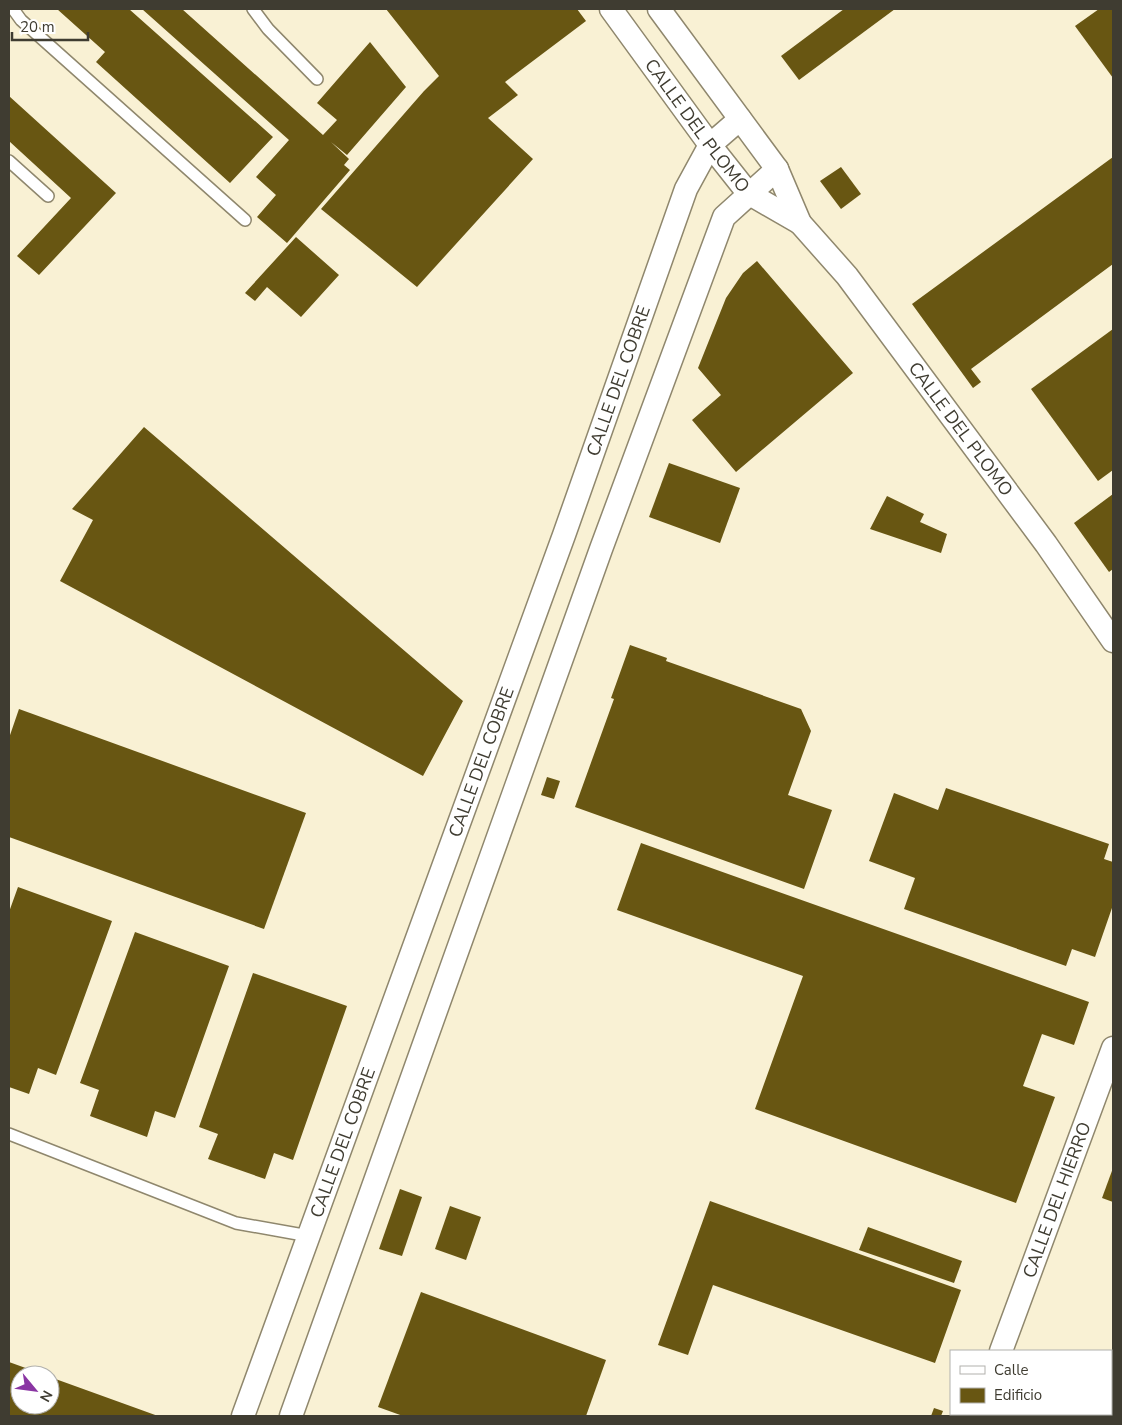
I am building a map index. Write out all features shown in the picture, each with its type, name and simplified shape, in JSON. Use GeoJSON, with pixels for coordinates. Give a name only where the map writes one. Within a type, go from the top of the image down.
{"type":"FeatureCollection","features":[{"type":"Feature","properties":{"kind":"street","name":"CALLE DEL PLOMO"},"geometry":{"type":"LineString","coordinates":[[611,9],[710,145],[748,193],[800,222]]}},
{"type":"Feature","properties":{"kind":"street","name":"CALLE DEL PLOMO"},"geometry":{"type":"LineString","coordinates":[[659,9],[777,169],[800,222],[847,276],[1046,544],[1113,641]]}},
{"type":"Feature","properties":{"kind":"street","name":"CALLE DEL COBRE"},"geometry":{"type":"LineString","coordinates":[[243,1416],[557,553],[686,189],[710,145],[740,119]]}},
{"type":"Feature","properties":{"kind":"street"},"geometry":{"type":"LineString","coordinates":[[291,1416],[601,549],[720,226],[724,217],[748,193],[777,169]]}},
{"type":"Feature","properties":{"kind":"street","name":"CALLE DEL HIERRO"},"geometry":{"type":"LineString","coordinates":[[1001,1350],[1113,1048]]}},
{"type":"Feature","properties":{"kind":"lane"},"geometry":{"type":"LineString","coordinates":[[13,9],[21,20],[245,220]]}},
{"type":"Feature","properties":{"kind":"lane"},"geometry":{"type":"LineString","coordinates":[[253,9],[268,29],[317,79]]}},
{"type":"Feature","properties":{"kind":"lane"},"geometry":{"type":"LineString","coordinates":[[9,161],[48,196]]}},
{"type":"Feature","properties":{"kind":"lane"},"geometry":{"type":"LineString","coordinates":[[9,1134],[236,1223],[309,1236]]}},
{"type":"Feature","properties":{"kind":"building"},"geometry":{"type":"Polygon","coordinates":[[[57,9],[129,9],[273,137],[230,183],[96,62],[105,52],[57,9]]]}},
{"type":"Feature","properties":{"kind":"building"},"geometry":{"type":"Polygon","coordinates":[[[142,9],[182,9],[323,135],[337,120],[317,103],[370,42],[406,87],[347,155],[331,142],[349,159],[344,165],[350,170],[287,243],[257,217],[276,195],[256,177],[289,140],[142,9]]]}},
{"type":"Feature","properties":{"kind":"building"},"geometry":{"type":"Polygon","coordinates":[[[386,9],[577,9],[586,21],[505,82],[518,95],[488,118],[533,159],[417,287],[321,209],[439,76],[386,9]]]}},
{"type":"Feature","properties":{"kind":"building"},"geometry":{"type":"Polygon","coordinates":[[[844,9],[895,9],[799,80],[781,56],[844,9]]]}},
{"type":"Feature","properties":{"kind":"building"},"geometry":{"type":"Polygon","coordinates":[[[1099,9],[1113,9],[1113,78],[1075,26],[1099,9]]]}},
{"type":"Feature","properties":{"kind":"building"},"geometry":{"type":"Polygon","coordinates":[[[9,96],[116,193],[39,275],[17,256],[71,198],[9,141],[9,96]]]}},
{"type":"Feature","properties":{"kind":"building"},"geometry":{"type":"Polygon","coordinates":[[[1113,157],[1113,264],[971,369],[981,382],[973,388],[912,304],[1113,157]]]}},
{"type":"Feature","properties":{"kind":"building"},"geometry":{"type":"Polygon","coordinates":[[[841,167],[861,194],[841,209],[820,181],[841,167]]]}},
{"type":"Feature","properties":{"kind":"building"},"geometry":{"type":"Polygon","coordinates":[[[296,237],[339,275],[301,317],[267,287],[255,301],[245,293],[296,237]]]}},
{"type":"Feature","properties":{"kind":"building"},"geometry":{"type":"Polygon","coordinates":[[[757,261],[853,373],[736,472],[692,420],[721,395],[698,368],[726,298],[743,273],[757,261]]]}},
{"type":"Feature","properties":{"kind":"building"},"geometry":{"type":"Polygon","coordinates":[[[1113,329],[1113,470],[1098,481],[1031,389],[1113,329]]]}},
{"type":"Feature","properties":{"kind":"building"},"geometry":{"type":"Polygon","coordinates":[[[144,427],[463,701],[423,776],[60,581],[93,520],[72,509],[144,427]]]}},
{"type":"Feature","properties":{"kind":"building"},"geometry":{"type":"Polygon","coordinates":[[[669,463],[740,488],[720,543],[649,517],[669,463]]]}},
{"type":"Feature","properties":{"kind":"building"},"geometry":{"type":"Polygon","coordinates":[[[1113,494],[1113,569],[1109,572],[1074,523],[1113,494]]]}},
{"type":"Feature","properties":{"kind":"building"},"geometry":{"type":"Polygon","coordinates":[[[887,496],[924,514],[920,522],[947,534],[941,553],[870,529],[887,496]]]}},
{"type":"Feature","properties":{"kind":"building"},"geometry":{"type":"Polygon","coordinates":[[[630,645],[667,658],[666,661],[801,709],[811,731],[788,795],[832,810],[804,889],[575,807],[614,699],[611,698],[630,645]]]}},
{"type":"Feature","properties":{"kind":"building"},"geometry":{"type":"Polygon","coordinates":[[[19,709],[306,813],[264,929],[9,837],[9,738],[19,709]]]}},
{"type":"Feature","properties":{"kind":"building"},"geometry":{"type":"Polygon","coordinates":[[[547,777],[560,781],[554,799],[541,795],[547,777]]]}},
{"type":"Feature","properties":{"kind":"building"},"geometry":{"type":"Polygon","coordinates":[[[946,788],[1109,844],[1104,859],[1113,862],[1113,905],[1095,957],[1072,949],[1066,966],[904,909],[915,878],[869,861],[894,793],[938,810],[946,788]]]}},
{"type":"Feature","properties":{"kind":"building"},"geometry":{"type":"Polygon","coordinates":[[[641,843],[1089,1002],[1074,1045],[1042,1034],[1023,1086],[1055,1097],[1016,1203],[755,1109],[803,976],[617,910],[641,843]]]}},
{"type":"Feature","properties":{"kind":"building"},"geometry":{"type":"Polygon","coordinates":[[[18,887],[112,921],[56,1075],[38,1068],[29,1094],[9,1087],[9,912],[18,887]]]}},
{"type":"Feature","properties":{"kind":"building"},"geometry":{"type":"Polygon","coordinates":[[[135,932],[229,966],[175,1118],[155,1111],[147,1137],[90,1116],[99,1090],[80,1083],[135,932]]]}},
{"type":"Feature","properties":{"kind":"building"},"geometry":{"type":"Polygon","coordinates":[[[253,973],[347,1006],[293,1160],[274,1153],[265,1179],[208,1159],[218,1134],[199,1127],[253,973]]]}},
{"type":"Feature","properties":{"kind":"building"},"geometry":{"type":"Polygon","coordinates":[[[1113,1168],[1113,1202],[1102,1198],[1113,1168]]]}},
{"type":"Feature","properties":{"kind":"building"},"geometry":{"type":"Polygon","coordinates":[[[400,1189],[422,1197],[402,1256],[379,1249],[400,1189]]]}},
{"type":"Feature","properties":{"kind":"building"},"geometry":{"type":"Polygon","coordinates":[[[710,1201],[961,1290],[935,1363],[713,1285],[688,1355],[658,1345],[710,1201]]]}},
{"type":"Feature","properties":{"kind":"building"},"geometry":{"type":"Polygon","coordinates":[[[450,1206],[481,1217],[466,1260],[435,1249],[450,1206]]]}},
{"type":"Feature","properties":{"kind":"building"},"geometry":{"type":"Polygon","coordinates":[[[868,1227],[962,1261],[954,1283],[859,1250],[868,1227]]]}},
{"type":"Feature","properties":{"kind":"building"},"geometry":{"type":"Polygon","coordinates":[[[421,1292],[606,1360],[586,1416],[403,1416],[378,1407],[421,1292]]]}},
{"type":"Feature","properties":{"kind":"building"},"geometry":{"type":"Polygon","coordinates":[[[9,1362],[17,1365],[10,1365],[10,1415],[60,1415],[60,1381],[158,1416],[9,1416],[9,1362]]]}},
{"type":"Feature","properties":{"kind":"building"},"geometry":{"type":"Polygon","coordinates":[[[1113,1390],[1113,1416],[1027,1416],[1112,1415],[1113,1390]]]}},
{"type":"Feature","properties":{"kind":"building"},"geometry":{"type":"Polygon","coordinates":[[[934,1408],[943,1411],[941,1416],[931,1416],[934,1408]]]}}]}
